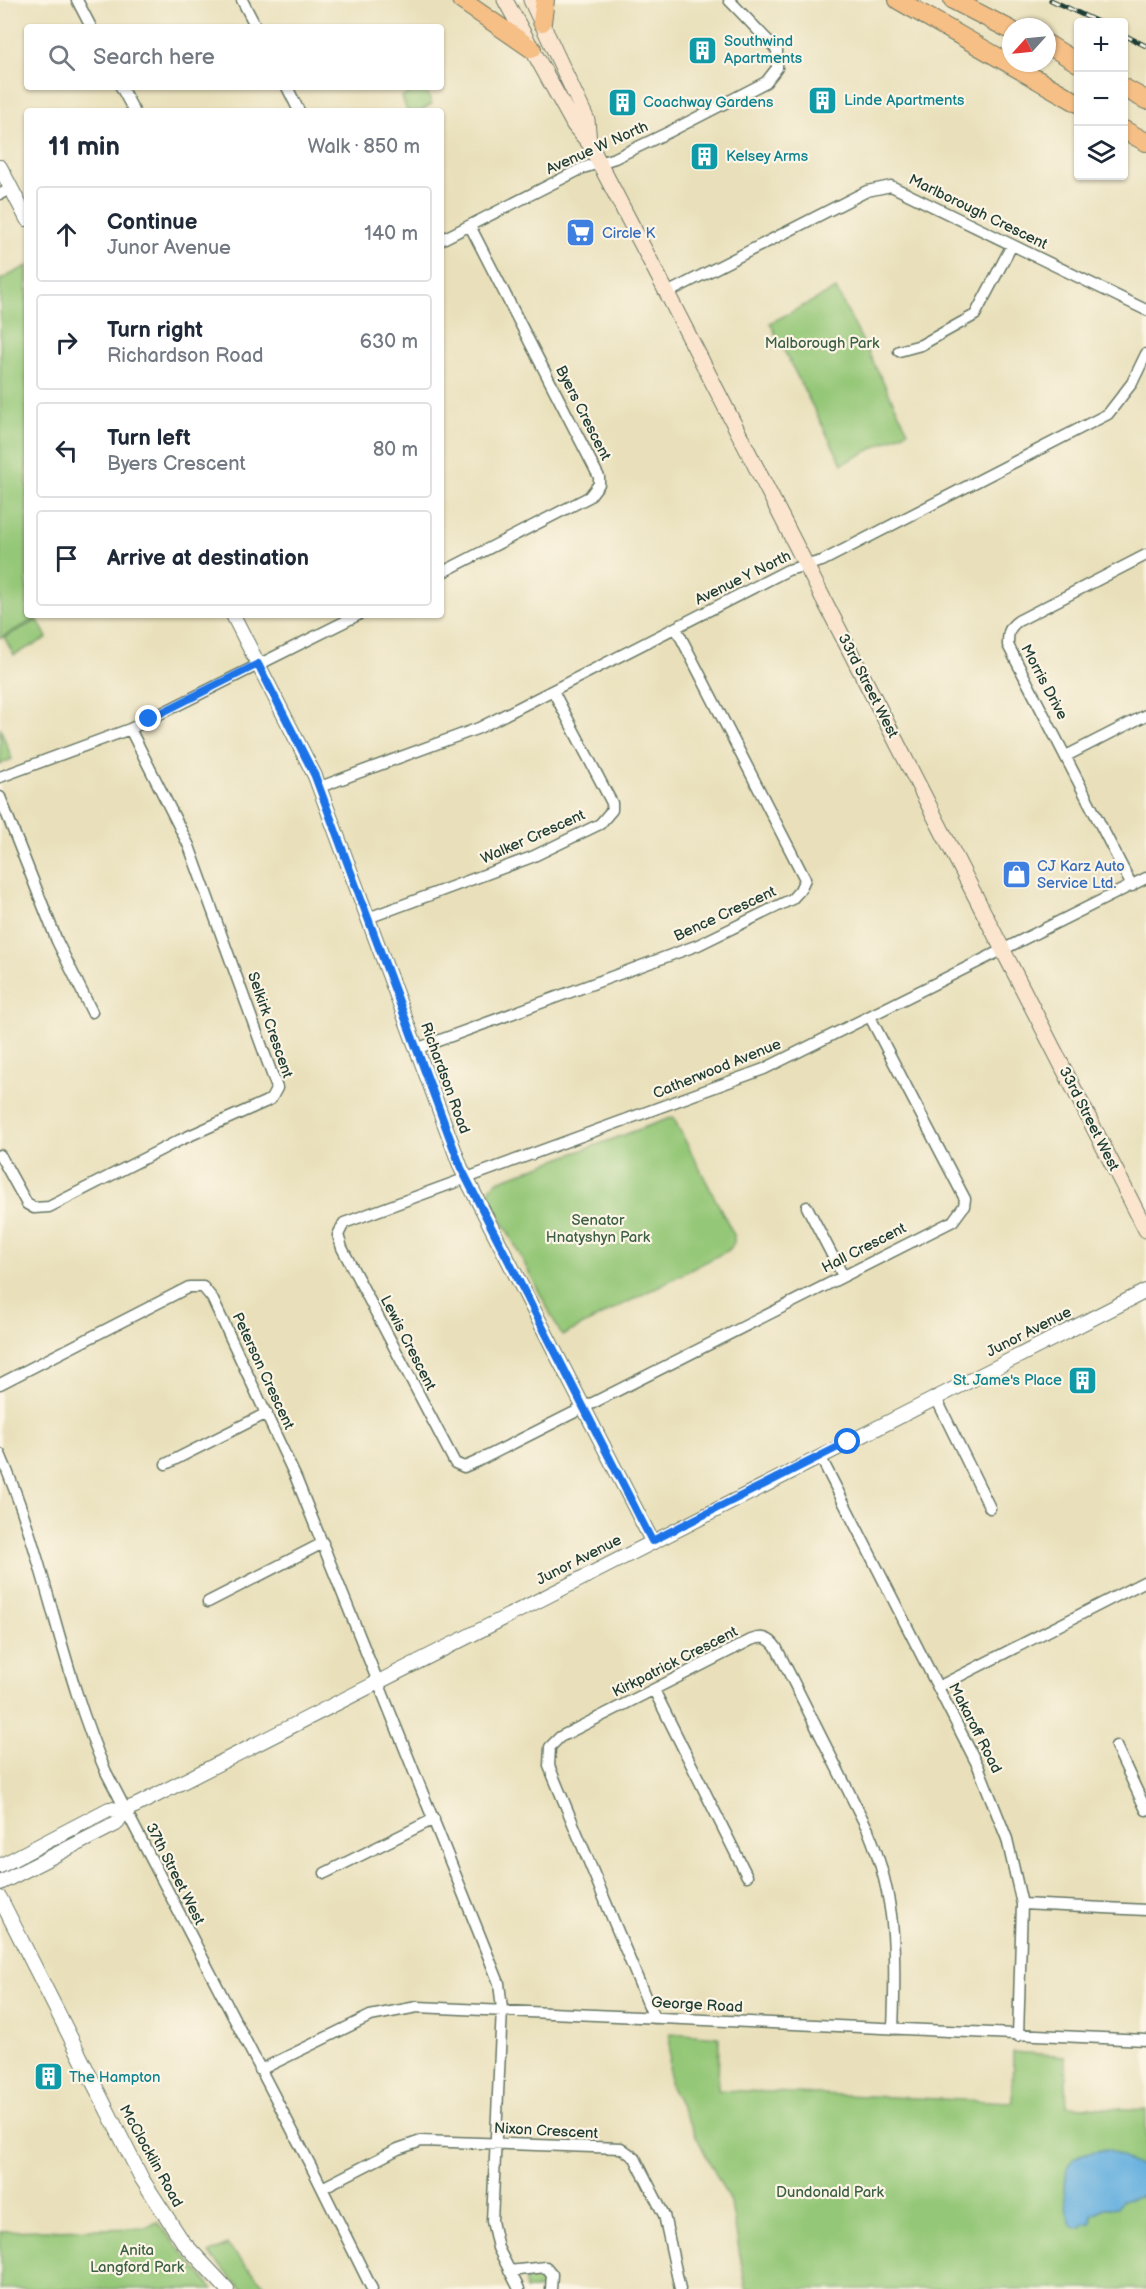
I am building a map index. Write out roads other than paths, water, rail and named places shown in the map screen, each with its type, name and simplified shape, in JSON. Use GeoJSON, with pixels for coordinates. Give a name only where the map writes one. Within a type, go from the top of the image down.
{"type":"FeatureCollection","features":[{"type":"Feature","properties":{"kind":"highway"},"geometry":{"type":"LineString","coordinates":[[461,0],[532,49]]}},
{"type":"Feature","properties":{"kind":"highway"},"geometry":{"type":"LineString","coordinates":[[542,22],[545,0]]}},
{"type":"Feature","properties":{"kind":"highway"},"geometry":{"type":"LineString","coordinates":[[891,0],[904,3],[1074,102]]}},
{"type":"Feature","properties":{"kind":"highway"},"geometry":{"type":"LineString","coordinates":[[953,0],[1002,25]]}},
{"type":"Feature","properties":{"kind":"highway"},"geometry":{"type":"LineString","coordinates":[[971,0],[1002,18]]}},
{"type":"Feature","properties":{"kind":"highway"},"geometry":{"type":"LineString","coordinates":[[1056,51],[1074,62]]}},
{"type":"Feature","properties":{"kind":"highway"},"geometry":{"type":"LineString","coordinates":[[1128,90],[1146,100]]}},
{"type":"Feature","properties":{"kind":"highway"},"geometry":{"type":"LineString","coordinates":[[1128,132],[1146,142]]}},
{"type":"Feature","properties":{"kind":"main road","name":"33rd Street West"},"geometry":{"type":"LineString","coordinates":[[505,0],[574,125],[589,143],[667,292],[1146,1230]]}},
{"type":"Feature","properties":{"kind":"main road","name":"33rd Street West"},"geometry":{"type":"LineString","coordinates":[[531,0],[587,120],[589,143]]}},
{"type":"Feature","properties":{"kind":"street"},"geometry":{"type":"LineString","coordinates":[[77,0],[89,24]]}},
{"type":"Feature","properties":{"kind":"street"},"geometry":{"type":"LineString","coordinates":[[242,0],[254,24]]}},
{"type":"Feature","properties":{"kind":"street","name":"Avenue W North"},"geometry":{"type":"LineString","coordinates":[[444,239],[584,168],[600,164],[708,112],[758,87],[773,75],[778,65],[777,50],[729,0]]}},
{"type":"Feature","properties":{"kind":"street"},"geometry":{"type":"LineString","coordinates":[[124,90],[132,108]]}},
{"type":"Feature","properties":{"kind":"street"},"geometry":{"type":"LineString","coordinates":[[288,90],[298,108]]}},
{"type":"Feature","properties":{"kind":"street"},"geometry":{"type":"LineString","coordinates":[[0,166],[6,191],[24,215]]}},
{"type":"Feature","properties":{"kind":"street","name":"Marlborough Crescent"},"geometry":{"type":"LineString","coordinates":[[667,292],[867,191],[891,186],[1011,247],[1146,310]]}},
{"type":"Feature","properties":{"kind":"street","name":"Byers Crescent"},"geometry":{"type":"LineString","coordinates":[[444,571],[589,497],[599,484],[599,477],[470,226]]}},
{"type":"Feature","properties":{"kind":"street"},"geometry":{"type":"LineString","coordinates":[[899,351],[921,345],[975,315],[1011,247]]}},
{"type":"Feature","properties":{"kind":"street","name":"Avenue Y North"},"geometry":{"type":"LineString","coordinates":[[320,787],[468,733],[788,570],[822,561],[1108,414],[1132,383],[1146,354]]}},
{"type":"Feature","properties":{"kind":"street","name":"Morris Drive"},"geometry":{"type":"LineString","coordinates":[[1132,886],[1008,645],[1008,630],[1017,621],[1146,555]]}},
{"type":"Feature","properties":{"kind":"street","name":"Richardson Road"},"geometry":{"type":"LineString","coordinates":[[235,618],[320,787],[466,1179],[652,1541]]}},
{"type":"Feature","properties":{"kind":"street"},"geometry":{"type":"LineString","coordinates":[[0,777],[130,729],[352,618]]}},
{"type":"Feature","properties":{"kind":"street","name":"Bence Crescent"},"geometry":{"type":"LineString","coordinates":[[416,1049],[698,945],[792,899],[800,890],[805,879],[676,628]]}},
{"type":"Feature","properties":{"kind":"street","name":"Walker Crescent"},"geometry":{"type":"LineString","coordinates":[[368,918],[532,857],[600,824],[608,816],[612,803],[553,691]]}},
{"type":"Feature","properties":{"kind":"street"},"geometry":{"type":"LineString","coordinates":[[1066,756],[1146,715]]}},
{"type":"Feature","properties":{"kind":"street","name":"Selkirk Crescent"},"geometry":{"type":"LineString","coordinates":[[0,1155],[27,1204],[34,1208],[50,1207],[180,1140],[271,1099],[277,1088],[189,846],[130,729]]}},
{"type":"Feature","properties":{"kind":"street"},"geometry":{"type":"LineString","coordinates":[[0,797],[57,941],[92,1012]]}},
{"type":"Feature","properties":{"kind":"street","name":"Catherwood Avenue"},"geometry":{"type":"LineString","coordinates":[[466,1179],[752,1074],[1146,878]]}},
{"type":"Feature","properties":{"kind":"street","name":"Hall Crescent"},"geometry":{"type":"LineString","coordinates":[[583,1408],[953,1221],[964,1206],[965,1199],[870,1017]]}},
{"type":"Feature","properties":{"kind":"street","name":"Lewis Crescent"},"geometry":{"type":"LineString","coordinates":[[466,1179],[351,1219],[344,1223],[338,1235],[342,1248],[455,1463],[464,1467],[470,1465],[583,1408]]}},
{"type":"Feature","properties":{"kind":"street"},"geometry":{"type":"LineString","coordinates":[[807,1207],[843,1276]]}},
{"type":"Feature","properties":{"kind":"street","name":"Peterson Crescent"},"geometry":{"type":"LineString","coordinates":[[0,1384],[189,1287],[198,1286],[212,1298],[267,1413],[323,1543],[500,1983],[502,2009],[492,2221],[498,2248],[519,2289]]}},
{"type":"Feature","properties":{"kind":"street","name":"Junor Avenue"},"geometry":{"type":"LineString","coordinates":[[0,1883],[116,1824],[125,1810],[935,1396],[1146,1291]]}},
{"type":"Feature","properties":{"kind":"street"},"geometry":{"type":"LineString","coordinates":[[935,1396],[990,1508]]}},
{"type":"Feature","properties":{"kind":"street"},"geometry":{"type":"LineString","coordinates":[[166,1464],[267,1413]]}},
{"type":"Feature","properties":{"kind":"street","name":"37th Street West"},"geometry":{"type":"LineString","coordinates":[[0,1454],[28,1526],[94,1743],[125,1810],[322,2188],[372,2289]]}},
{"type":"Feature","properties":{"kind":"street","name":"Makaroff Road"},"geometry":{"type":"LineString","coordinates":[[820,1456],[938,1687],[999,1814],[1022,1904],[1018,2036]]}},
{"type":"Feature","properties":{"kind":"street"},"geometry":{"type":"LineString","coordinates":[[208,1602],[323,1543]]}},
{"type":"Feature","properties":{"kind":"street"},"geometry":{"type":"LineString","coordinates":[[938,1687],[1146,1581]]}},
{"type":"Feature","properties":{"kind":"street","name":"Kirkpatrick Crescent"},"geometry":{"type":"LineString","coordinates":[[654,2018],[549,1766],[549,1754],[553,1742],[560,1737],[751,1640],[765,1637],[771,1640],[868,1830],[880,1859],[893,1914],[893,2029]]}},
{"type":"Feature","properties":{"kind":"street"},"geometry":{"type":"LineString","coordinates":[[654,1690],[747,1876]]}},
{"type":"Feature","properties":{"kind":"street"},"geometry":{"type":"LineString","coordinates":[[1116,1746],[1146,1810]]}},
{"type":"Feature","properties":{"kind":"street","name":"Junor Avenue"},"geometry":{"type":"LineString","coordinates":[[0,1866],[109,1809],[125,1810]]}},
{"type":"Feature","properties":{"kind":"street"},"geometry":{"type":"LineString","coordinates":[[326,1873],[434,1819]]}},
{"type":"Feature","properties":{"kind":"street","name":"McClocklin Road"},"geometry":{"type":"LineString","coordinates":[[0,1898],[158,2206],[183,2242],[226,2289]]}},
{"type":"Feature","properties":{"kind":"street"},"geometry":{"type":"LineString","coordinates":[[1022,1904],[1146,1910]]}},
{"type":"Feature","properties":{"kind":"street","name":"George Road"},"geometry":{"type":"LineString","coordinates":[[260,2070],[350,2024],[384,2011],[417,2007],[502,2009],[1018,2036],[1146,2040]]}},
{"type":"Feature","properties":{"kind":"street","name":"Nixon Crescent"},"geometry":{"type":"LineString","coordinates":[[322,2188],[410,2143],[434,2140],[627,2150],[635,2158],[664,2215],[680,2289]]}},
{"type":"Feature","properties":{"kind":"street"},"geometry":{"type":"LineString","coordinates":[[509,2271],[546,2267],[552,2274],[551,2289]]}},
{"type":"Feature","properties":{"kind":"water"},"geometry":{"type":"Polygon","coordinates":[[[1107,2149],[1135,2164],[1146,2167],[1146,2196],[1121,2201],[1117,2208],[1104,2208],[1092,2215],[1091,2223],[1083,2224],[1082,2228],[1072,2227],[1065,2201],[1066,2171],[1076,2157],[1107,2149]]]}},
{"type":"Feature","properties":{"kind":"railway"},"geometry":{"type":"LineString","coordinates":[[1051,0],[1089,18]]}},
{"type":"Feature","properties":{"kind":"railway"},"geometry":{"type":"LineString","coordinates":[[1128,37],[1146,46]]}},
{"type":"Feature","properties":{"kind":"place","name":"Southwind Apartments"},"geometry":{"type":"Point","coordinates":[703,50]}},
{"type":"Feature","properties":{"kind":"place","name":"Linde Apartments"},"geometry":{"type":"Point","coordinates":[823,100]}},
{"type":"Feature","properties":{"kind":"place","name":"Coachway Gardens"},"geometry":{"type":"Point","coordinates":[622,102]}},
{"type":"Feature","properties":{"kind":"place","name":"Kelsey Arms"},"geometry":{"type":"Point","coordinates":[705,156]}},
{"type":"Feature","properties":{"kind":"place","name":"Circle K"},"geometry":{"type":"Point","coordinates":[581,233]}},
{"type":"Feature","properties":{"kind":"place","name":"CJ Karz Auto Service Ltd."},"geometry":{"type":"Point","coordinates":[1016,875]}},
{"type":"Feature","properties":{"kind":"place","name":"St. Jame's Place"},"geometry":{"type":"Point","coordinates":[1083,1380]}},
{"type":"Feature","properties":{"kind":"place","name":"The Hampton"},"geometry":{"type":"Point","coordinates":[48,2077]}},
{"type":"Feature","properties":{"kind":"park label","name":"Malborough Park"},"geometry":{"type":"Point","coordinates":[822,343]}},
{"type":"Feature","properties":{"kind":"park label","name":"Senator Hnatyshyn Park"},"geometry":{"type":"Point","coordinates":[598,1228]}},
{"type":"Feature","properties":{"kind":"park label","name":"Dundonald Park"},"geometry":{"type":"Point","coordinates":[830,2192]}},
{"type":"Feature","properties":{"kind":"park label","name":"Anita Langford Park"},"geometry":{"type":"Point","coordinates":[137,2258]}}]}
